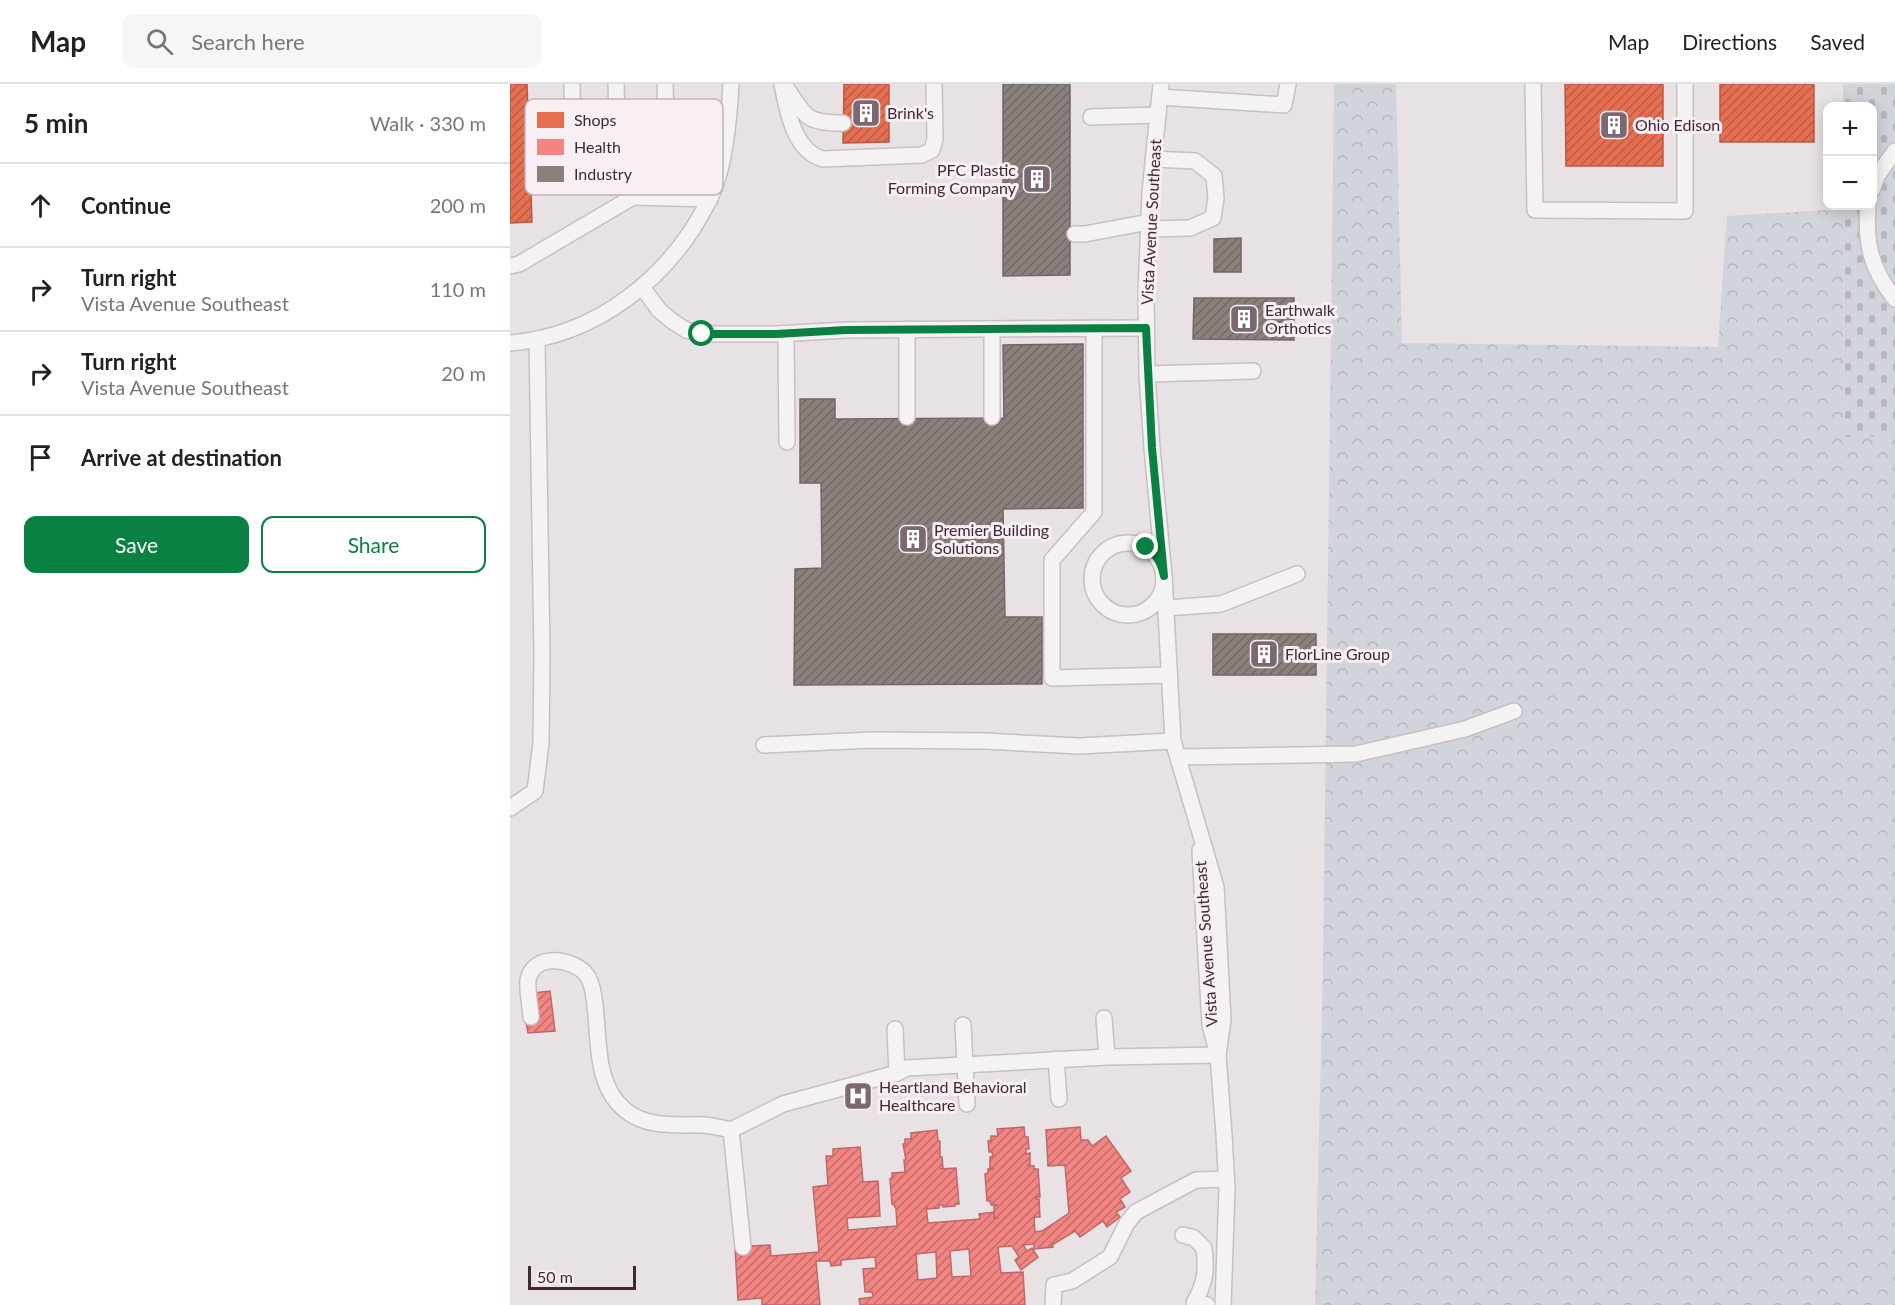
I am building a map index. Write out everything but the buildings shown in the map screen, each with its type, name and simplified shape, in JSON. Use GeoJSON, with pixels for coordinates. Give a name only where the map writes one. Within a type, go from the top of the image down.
{"type":"FeatureCollection","features":[{"type":"Feature","properties":{"kind":"street"},"geometry":{"type":"LineString","coordinates":[[572,84],[572,99]]}},
{"type":"Feature","properties":{"kind":"street"},"geometry":{"type":"LineString","coordinates":[[616,84],[616,99]]}},
{"type":"Feature","properties":{"kind":"street"},"geometry":{"type":"LineString","coordinates":[[665,84],[665,99]]}},
{"type":"Feature","properties":{"kind":"street"},"geometry":{"type":"LineString","coordinates":[[723,153],[731,84]]}},
{"type":"Feature","properties":{"kind":"street"},"geometry":{"type":"LineString","coordinates":[[783,84],[786,106],[800,143],[813,156],[824,159],[922,155],[932,150],[935,139],[934,84]]}},
{"type":"Feature","properties":{"kind":"street"},"geometry":{"type":"LineString","coordinates":[[783,84],[810,119],[823,123],[843,123]]}},
{"type":"Feature","properties":{"kind":"street"},"geometry":{"type":"LineString","coordinates":[[1161,91],[1284,105],[1288,84]]}},
{"type":"Feature","properties":{"kind":"street"},"geometry":{"type":"LineString","coordinates":[[1533,84],[1535,210],[1685,211],[1685,84]]}},
{"type":"Feature","properties":{"kind":"street","name":"Vista Avenue Southeast"},"geometry":{"type":"LineString","coordinates":[[1161,91],[1153,159],[1149,226],[1147,374],[1164,576],[1173,741],[1199,832],[1210,1025],[1218,1055],[1226,1179],[1223,1305]]}},
{"type":"Feature","properties":{"kind":"street"},"geometry":{"type":"LineString","coordinates":[[1091,117],[1158,116]]}},
{"type":"Feature","properties":{"kind":"street"},"geometry":{"type":"LineString","coordinates":[[1877,176],[1895,151]]}},
{"type":"Feature","properties":{"kind":"street"},"geometry":{"type":"LineString","coordinates":[[1075,234],[1149,226],[1190,228],[1213,218],[1216,198],[1214,176],[1195,161],[1153,159]]}},
{"type":"Feature","properties":{"kind":"street"},"geometry":{"type":"LineString","coordinates":[[510,343],[537,339],[597,318],[642,287],[665,266],[678,249],[711,195]]}},
{"type":"Feature","properties":{"kind":"street"},"geometry":{"type":"LineString","coordinates":[[510,266],[519,264],[633,197],[710,199]]}},
{"type":"Feature","properties":{"kind":"street"},"geometry":{"type":"LineString","coordinates":[[1868,210],[1866,231],[1871,257],[1883,284],[1895,299]]}},
{"type":"Feature","properties":{"kind":"street"},"geometry":{"type":"LineString","coordinates":[[642,287],[665,316],[678,326],[694,333],[718,335],[907,329],[1146,328]]}},
{"type":"Feature","properties":{"kind":"street"},"geometry":{"type":"LineString","coordinates":[[1094,328],[1094,512],[1052,560],[1052,678],[1168,675]]}},
{"type":"Feature","properties":{"kind":"street"},"geometry":{"type":"LineString","coordinates":[[907,329],[907,417]]}},
{"type":"Feature","properties":{"kind":"street"},"geometry":{"type":"LineString","coordinates":[[992,329],[992,417]]}},
{"type":"Feature","properties":{"kind":"street"},"geometry":{"type":"LineString","coordinates":[[786,334],[787,442]]}},
{"type":"Feature","properties":{"kind":"street"},"geometry":{"type":"LineString","coordinates":[[510,808],[534,791],[541,743],[542,654],[537,339]]}},
{"type":"Feature","properties":{"kind":"street"},"geometry":{"type":"LineString","coordinates":[[1147,374],[1253,371]]}},
{"type":"Feature","properties":{"kind":"street","name":"Vista Avenue Southeast"},"geometry":{"type":"LineString","coordinates":[[1123,543],[1135,543],[1155,554],[1164,576],[1163,588],[1158,599],[1150,608],[1139,614],[1114,613],[1100,602],[1092,585],[1095,562],[1112,546],[1123,543]]}},
{"type":"Feature","properties":{"kind":"street"},"geometry":{"type":"LineString","coordinates":[[1166,608],[1221,604],[1297,574]]}},
{"type":"Feature","properties":{"kind":"street"},"geometry":{"type":"LineString","coordinates":[[1178,757],[1356,754],[1465,729],[1514,711]]}},
{"type":"Feature","properties":{"kind":"street"},"geometry":{"type":"LineString","coordinates":[[764,745],[872,740],[985,741],[1079,746],[1173,741]]}},
{"type":"Feature","properties":{"kind":"street"},"geometry":{"type":"LineString","coordinates":[[531,1017],[528,979],[533,970],[551,960],[563,960],[573,965],[585,973],[591,984],[598,1048],[604,1077],[612,1097],[633,1115],[658,1125],[702,1125],[731,1130],[783,1104],[897,1073],[907,1068],[1056,1059],[1218,1055]]}},
{"type":"Feature","properties":{"kind":"street"},"geometry":{"type":"LineString","coordinates":[[1104,1018],[1107,1057]]}},
{"type":"Feature","properties":{"kind":"street"},"geometry":{"type":"LineString","coordinates":[[963,1025],[967,1104]]}},
{"type":"Feature","properties":{"kind":"street"},"geometry":{"type":"LineString","coordinates":[[895,1029],[897,1073]]}},
{"type":"Feature","properties":{"kind":"street"},"geometry":{"type":"LineString","coordinates":[[1056,1059],[1059,1098]]}},
{"type":"Feature","properties":{"kind":"street"},"geometry":{"type":"LineString","coordinates":[[731,1130],[742,1247]]}},
{"type":"Feature","properties":{"kind":"street"},"geometry":{"type":"LineString","coordinates":[[1053,1305],[1054,1285],[1072,1281],[1110,1257],[1127,1223],[1136,1212],[1196,1180],[1226,1179]]}},
{"type":"Feature","properties":{"kind":"street"},"geometry":{"type":"LineString","coordinates":[[1183,1235],[1194,1238],[1204,1248],[1205,1276],[1203,1286],[1194,1303],[1206,1305]]}},
{"type":"Feature","properties":{"kind":"green space"},"geometry":{"type":"Polygon","coordinates":[[[1334,84],[1396,84],[1402,343],[1718,347],[1727,216],[1843,210],[1844,436],[1895,436],[1895,1305],[1315,1305],[1323,963],[1334,84]]]}},
{"type":"Feature","properties":{"kind":"green space"},"geometry":{"type":"Polygon","coordinates":[[[1843,84],[1895,84],[1895,436],[1844,437],[1843,210],[1877,210],[1877,102],[1843,102],[1843,84]]]}},
{"type":"Feature","properties":{"kind":"place","name":"Brink's"},"geometry":{"type":"Point","coordinates":[866,113]}},
{"type":"Feature","properties":{"kind":"place","name":"Ohio Edison"},"geometry":{"type":"Point","coordinates":[1614,125]}},
{"type":"Feature","properties":{"kind":"place","name":"PFC Plastic Forming Company"},"geometry":{"type":"Point","coordinates":[1037,179]}},
{"type":"Feature","properties":{"kind":"place","name":"Earthwalk Orthotics"},"geometry":{"type":"Point","coordinates":[1244,319]}},
{"type":"Feature","properties":{"kind":"place","name":"Premier Building Solutions"},"geometry":{"type":"Point","coordinates":[913,539]}},
{"type":"Feature","properties":{"kind":"place","name":"FlorLine Group"},"geometry":{"type":"Point","coordinates":[1264,654]}},
{"type":"Feature","properties":{"kind":"place","name":"Heartland Behavioral Healthcare"},"geometry":{"type":"Point","coordinates":[858,1096]}},
{"type":"Feature","properties":{"kind":"route"},"geometry":{"type":"LineString","coordinates":[[702,334],[776,334],[846,330],[1146,328],[1152,448],[1164,576],[1155,554],[1146,547]]}}]}
